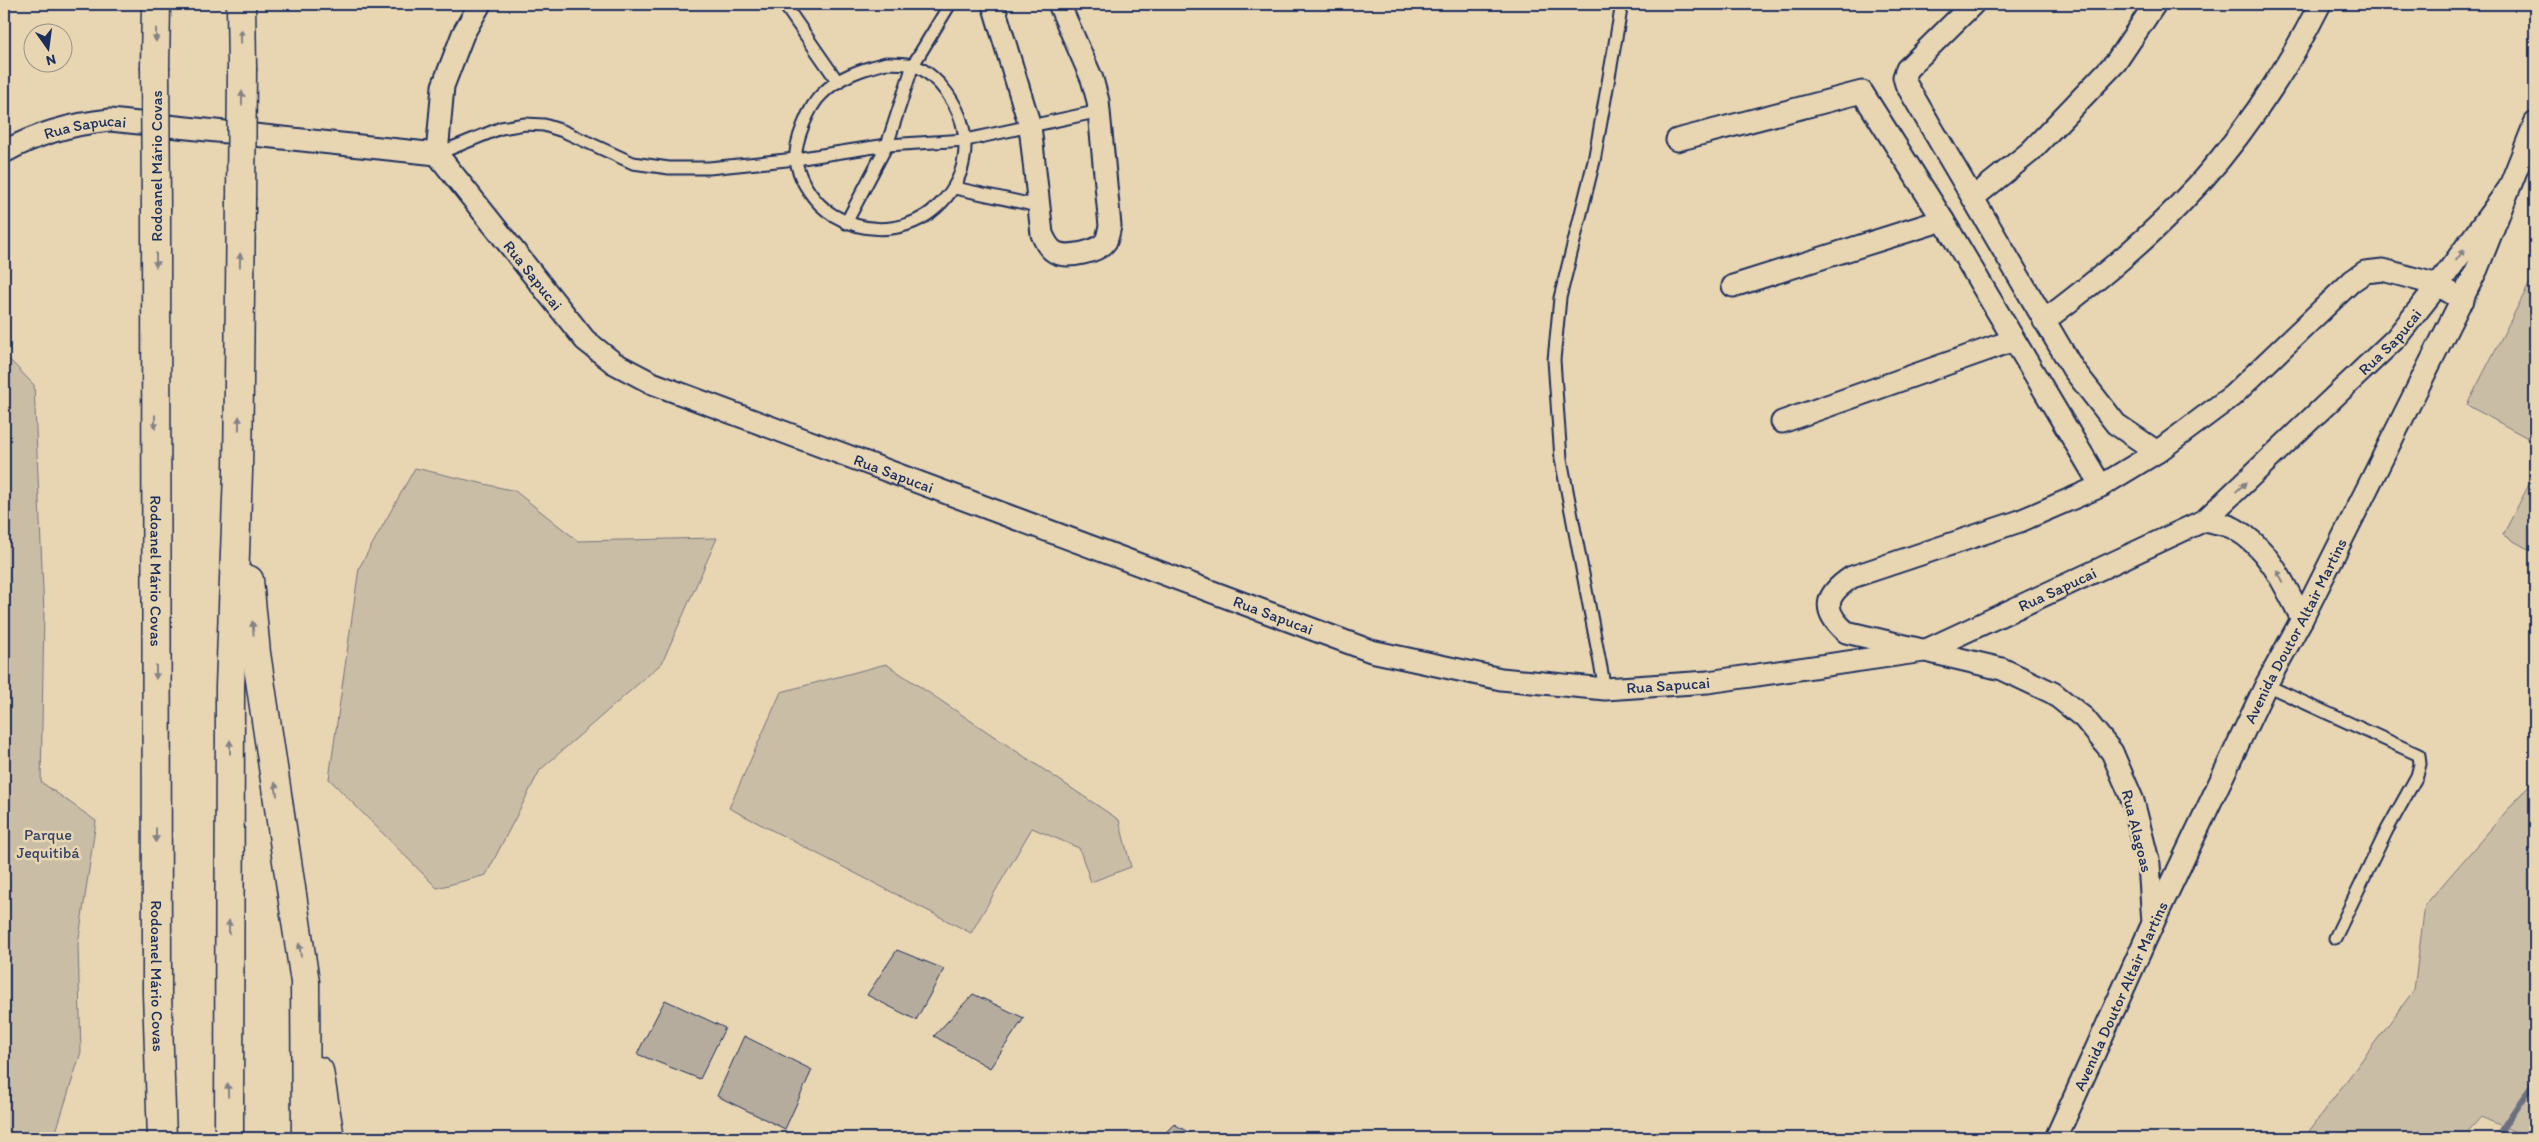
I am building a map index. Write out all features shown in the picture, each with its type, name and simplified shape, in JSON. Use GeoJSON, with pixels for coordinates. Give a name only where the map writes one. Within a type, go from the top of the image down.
{"type":"FeatureCollection","features":[{"type":"Feature","properties":{"kind":"highway","name":"Rodoanel Mário Covas"},"geometry":{"type":"LineString","coordinates":[[156,4],[156,973],[162,1138]]}},
{"type":"Feature","properties":{"kind":"highway"},"geometry":{"type":"LineString","coordinates":[[229,1138],[230,687],[238,472],[241,4]]}},
{"type":"Feature","properties":{"kind":"highway"},"geometry":{"type":"LineString","coordinates":[[238,472],[256,654],[330,1138]]}},
{"type":"Feature","properties":{"kind":"highway"},"geometry":{"type":"LineString","coordinates":[[305,982],[306,1138]]}},
{"type":"Feature","properties":{"kind":"street"},"geometry":{"type":"LineString","coordinates":[[437,154],[443,86],[463,34],[480,4]]}},
{"type":"Feature","properties":{"kind":"street"},"geometry":{"type":"LineString","coordinates":[[993,4],[1030,126],[1042,234],[1046,244],[1057,253],[1076,254],[1094,251],[1106,241],[1110,226],[1100,111],[1092,79],[1060,4]]}},
{"type":"Feature","properties":{"kind":"street"},"geometry":{"type":"LineString","coordinates":[[1973,4],[1907,69],[1904,77],[1906,84],[1974,197],[2073,369],[2116,424],[2157,452]]}},
{"type":"Feature","properties":{"kind":"street"},"geometry":{"type":"LineString","coordinates":[[1974,197],[2030,152],[2116,62],[2155,4]]}},
{"type":"Feature","properties":{"kind":"street"},"geometry":{"type":"LineString","coordinates":[[2044,321],[2118,263],[2180,205],[2242,130],[2305,34],[2320,4]]}},
{"type":"Feature","properties":{"kind":"street"},"geometry":{"type":"LineString","coordinates":[[1677,140],[1862,92],[1943,220],[2101,486]]}},
{"type":"Feature","properties":{"kind":"street","name":"Rua Sapucai"},"geometry":{"type":"LineString","coordinates":[[4,152],[29,137],[76,124],[110,120],[437,154],[585,340],[614,363],[652,383],[1371,651],[1501,679],[1605,689],[1708,682],[1924,651],[2205,520],[2396,338],[2438,285],[2507,191]]}},
{"type":"Feature","properties":{"kind":"street","name":"Avenida Doutor Altair Martins"},"geometry":{"type":"LineString","coordinates":[[2056,1138],[2153,923],[2266,684],[2302,619],[2463,300],[2535,123]]}},
{"type":"Feature","properties":{"kind":"street"},"geometry":{"type":"LineString","coordinates":[[1733,286],[1943,220]]}},
{"type":"Feature","properties":{"kind":"street","name":"Rua Alagoas"},"geometry":{"type":"LineString","coordinates":[[2153,923],[2149,864],[2133,801],[2112,752],[2084,718],[2053,693],[2002,669],[1846,632],[1834,621],[1829,603],[1834,589],[1852,577],[2020,521],[2101,486],[2157,452],[2232,396],[2352,281],[2365,272],[2383,270],[2438,285],[2463,300]]}},
{"type":"Feature","properties":{"kind":"street"},"geometry":{"type":"LineString","coordinates":[[1782,422],[2014,340]]}},
{"type":"Feature","properties":{"kind":"street"},"geometry":{"type":"LineString","coordinates":[[2205,520],[2234,528],[2256,544],[2276,569],[2302,619]]}},
{"type":"Feature","properties":{"kind":"lane"},"geometry":{"type":"LineString","coordinates":[[784,4],[838,82]]}},
{"type":"Feature","properties":{"kind":"lane"},"geometry":{"type":"LineString","coordinates":[[846,222],[887,145],[913,65],[950,4]]}},
{"type":"Feature","properties":{"kind":"lane"},"geometry":{"type":"LineString","coordinates":[[1605,689],[1561,459],[1554,360],[1560,298],[1594,161],[1622,4]]}},
{"type":"Feature","properties":{"kind":"lane"},"geometry":{"type":"LineString","coordinates":[[886,63],[913,65],[942,86],[953,102],[966,140],[964,165],[955,188],[936,209],[916,222],[893,229],[869,229],[846,222],[828,212],[813,197],[802,179],[796,158],[800,132],[821,94],[838,82],[861,69],[886,63]]}},
{"type":"Feature","properties":{"kind":"lane"},"geometry":{"type":"LineString","coordinates":[[437,154],[502,128],[525,124],[544,125],[563,131],[633,162],[669,168],[709,168],[887,145],[966,140],[1100,111]]}},
{"type":"Feature","properties":{"kind":"lane"},"geometry":{"type":"LineString","coordinates":[[955,188],[1038,206]]}},
{"type":"Feature","properties":{"kind":"lane"},"geometry":{"type":"LineString","coordinates":[[2266,684],[2419,755],[2420,764],[2417,776],[2387,830],[2335,938]]}},
{"type":"Feature","properties":{"kind":"green space"},"geometry":{"type":"Polygon","coordinates":[[[2535,273],[2535,442],[2467,405],[2535,273]]]}},
{"type":"Feature","properties":{"kind":"green space","name":"Parque Jequitibá"},"geometry":{"type":"Polygon","coordinates":[[[4,354],[34,385],[44,613],[41,782],[96,821],[78,945],[81,1052],[54,1138],[4,1138],[4,354]]]}},
{"type":"Feature","properties":{"kind":"green space"},"geometry":{"type":"Polygon","coordinates":[[[415,468],[515,491],[578,541],[717,538],[662,663],[540,770],[486,875],[437,888],[329,779],[359,568],[415,468]]]}},
{"type":"Feature","properties":{"kind":"green space"},"geometry":{"type":"Polygon","coordinates":[[[2535,473],[2535,553],[2503,535],[2535,473]]]}},
{"type":"Feature","properties":{"kind":"green space"},"geometry":{"type":"Polygon","coordinates":[[[886,664],[1119,820],[1131,867],[1091,882],[1079,848],[1032,828],[971,933],[729,808],[781,692],[886,664]]]}},
{"type":"Feature","properties":{"kind":"green space"},"geometry":{"type":"Polygon","coordinates":[[[2535,778],[2535,1138],[2517,1138],[2518,1133],[2481,1117],[2462,1138],[2304,1138],[2414,990],[2425,905],[2535,778]]]}},
{"type":"Feature","properties":{"kind":"building"},"geometry":{"type":"Polygon","coordinates":[[[897,950],[944,969],[916,1020],[867,995],[897,950]]]}},
{"type":"Feature","properties":{"kind":"building"},"geometry":{"type":"Polygon","coordinates":[[[973,994],[1024,1018],[990,1068],[934,1036],[973,994]]]}},
{"type":"Feature","properties":{"kind":"building"},"geometry":{"type":"Polygon","coordinates":[[[665,1000],[725,1028],[700,1079],[637,1054],[665,1000]]]}},
{"type":"Feature","properties":{"kind":"building"},"geometry":{"type":"Polygon","coordinates":[[[744,1036],[812,1070],[785,1129],[717,1096],[744,1036]]]}},
{"type":"Feature","properties":{"kind":"building"},"geometry":{"type":"Polygon","coordinates":[[[1174,1124],[1198,1138],[1160,1138],[1174,1124]]]}},
{"type":"Feature","properties":{"kind":"waterway"},"geometry":{"type":"LineString","coordinates":[[2496,1138],[2535,1080]]}}]}
